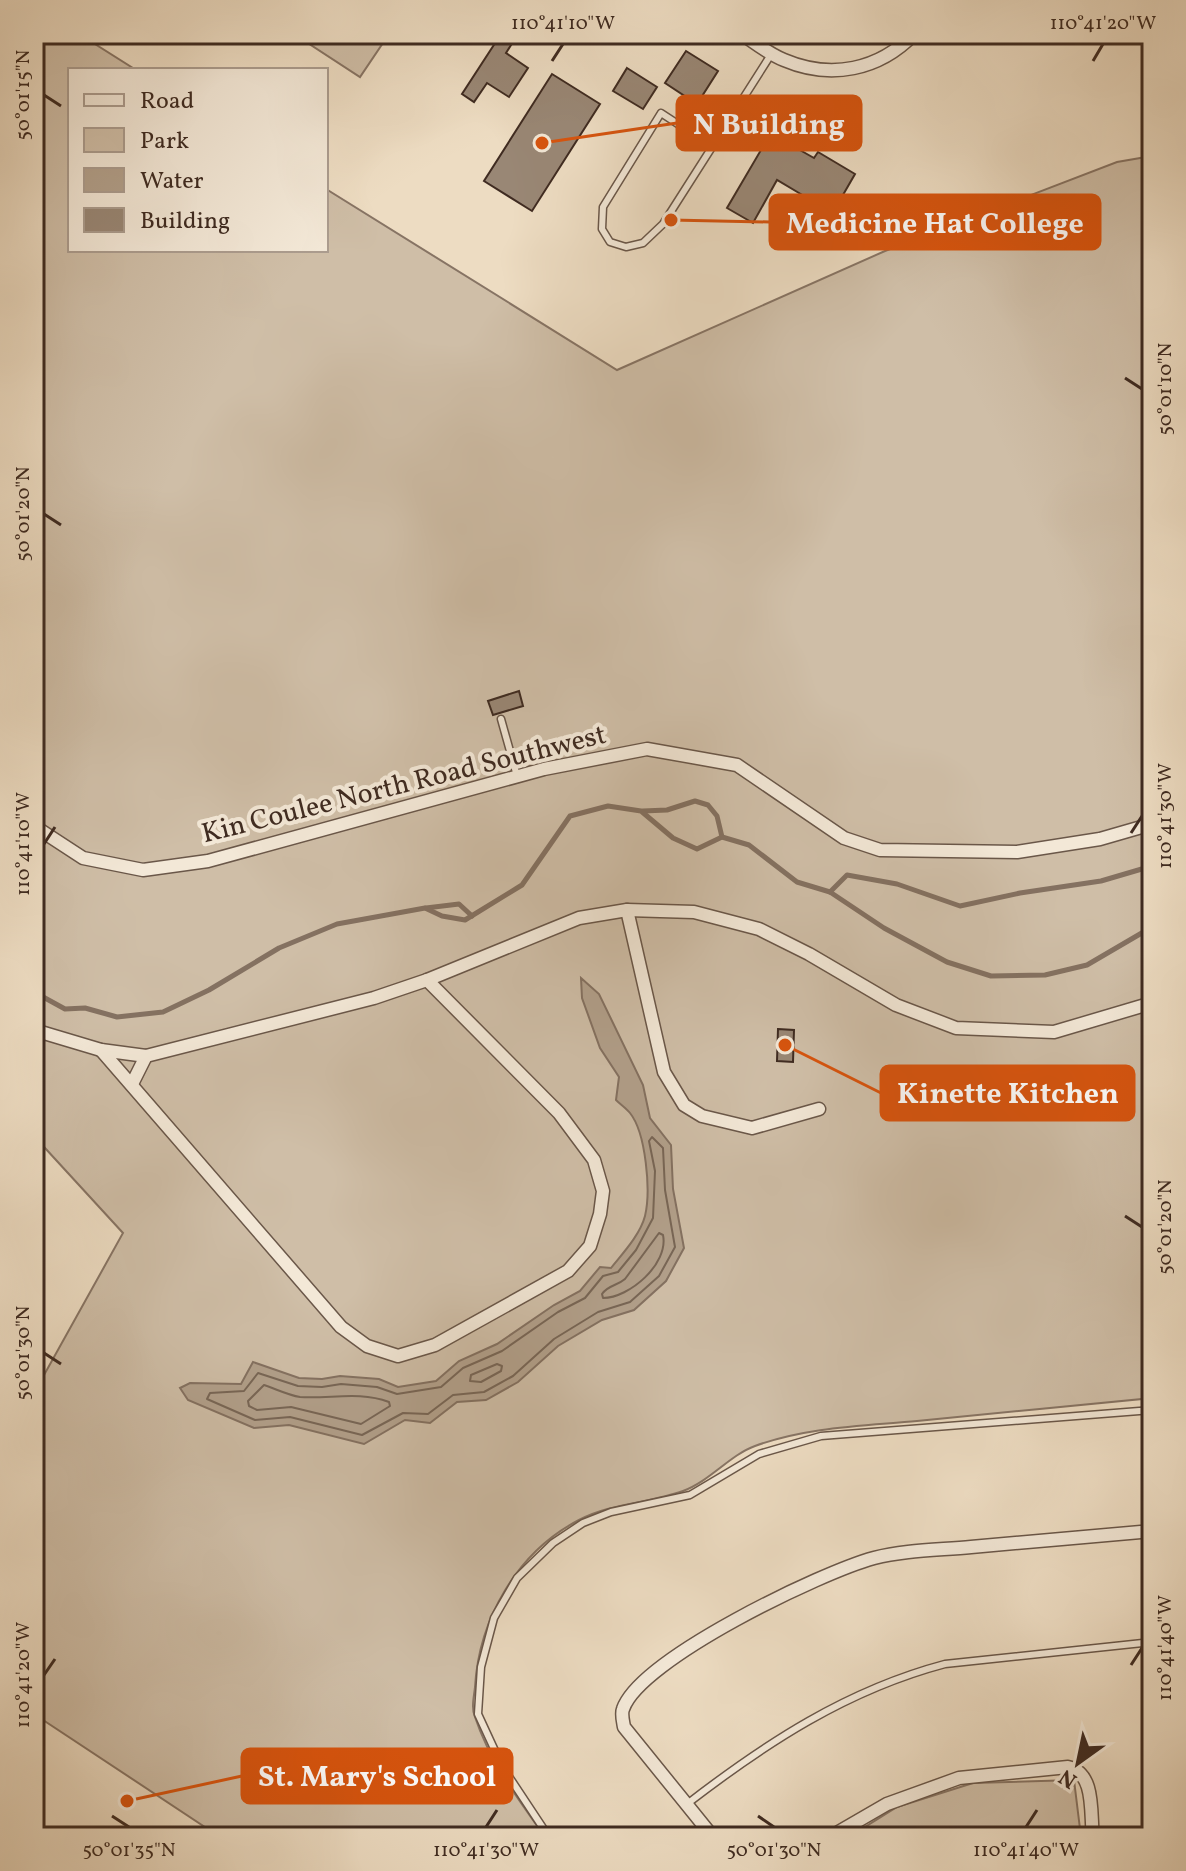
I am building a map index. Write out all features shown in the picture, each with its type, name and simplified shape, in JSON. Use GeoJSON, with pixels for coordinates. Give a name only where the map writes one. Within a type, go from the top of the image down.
{"type":"FeatureCollection","features":[{"type":"Feature","properties":{"kind":"street"},"geometry":{"type":"LineString","coordinates":[[742,34],[781,59],[812,70],[844,71],[874,63],[896,52],[914,34]]}},
{"type":"Feature","properties":{"kind":"street","name":"Kin Coulee North Road Southwest"},"geometry":{"type":"LineString","coordinates":[[34,826],[83,858],[143,870],[208,861],[517,776],[647,749],[737,765],[844,838],[880,850],[1017,852],[1100,839],[1152,824]]}},
{"type":"Feature","properties":{"kind":"street"},"geometry":{"type":"LineString","coordinates":[[627,910],[664,1072],[684,1105],[702,1116],[752,1128],[819,1109]]}},
{"type":"Feature","properties":{"kind":"street"},"geometry":{"type":"LineString","coordinates":[[34,1030],[101,1050],[146,1056],[374,998],[427,980],[579,918],[627,910],[694,912],[759,929],[896,1005],[956,1028],[1054,1032],[1152,1003]]}},
{"type":"Feature","properties":{"kind":"street"},"geometry":{"type":"LineString","coordinates":[[101,1050],[341,1327],[367,1346],[398,1356],[435,1345],[568,1271],[590,1246],[603,1191],[594,1160],[559,1113],[427,980]]}},
{"type":"Feature","properties":{"kind":"street"},"geometry":{"type":"LineString","coordinates":[[132,1084],[146,1056]]}},
{"type":"Feature","properties":{"kind":"street"},"geometry":{"type":"LineString","coordinates":[[713,1837],[624,1727],[622,1710],[642,1683],[658,1669],[717,1630],[823,1577],[876,1557],[1152,1531]]}},
{"type":"Feature","properties":{"kind":"street"},"geometry":{"type":"LineString","coordinates":[[830,1837],[887,1804],[959,1778],[1068,1767],[1080,1771],[1087,1782],[1093,1837]]}},
{"type":"Feature","properties":{"kind":"lane"},"geometry":{"type":"LineString","coordinates":[[721,132],[687,130],[661,113],[603,207],[602,229],[610,242],[626,247],[643,243],[663,224],[772,53]]}},
{"type":"Feature","properties":{"kind":"lane"},"geometry":{"type":"LineString","coordinates":[[501,719],[517,776]]}},
{"type":"Feature","properties":{"kind":"lane"},"geometry":{"type":"LineString","coordinates":[[549,1837],[502,1766],[478,1714],[481,1667],[494,1618],[517,1578],[553,1543],[583,1523],[611,1512],[690,1495],[759,1454],[821,1436],[1152,1410]]}},
{"type":"Feature","properties":{"kind":"lane"},"geometry":{"type":"LineString","coordinates":[[686,1804],[739,1764],[823,1711],[917,1671],[945,1664],[1152,1642]]}},
{"type":"Feature","properties":{"kind":"green space"},"geometry":{"type":"Polygon","coordinates":[[[34,34],[79,34],[133,68],[68,68],[68,252],[328,252],[328,190],[617,370],[885,251],[1117,162],[1152,156],[1152,1398],[856,1426],[795,1435],[746,1450],[693,1487],[591,1514],[557,1534],[520,1569],[493,1613],[478,1662],[473,1702],[481,1734],[497,1765],[545,1837],[220,1837],[34,1714],[34,1393],[123,1233],[34,1136],[34,34]]]}},
{"type":"Feature","properties":{"kind":"green space"},"geometry":{"type":"Polygon","coordinates":[[[294,34],[389,34],[360,77],[294,34]]]}},
{"type":"Feature","properties":{"kind":"green space"},"geometry":{"type":"Polygon","coordinates":[[[1074,1780],[1081,1837],[849,1837],[897,1807],[973,1783],[1074,1780]]]}},
{"type":"Feature","properties":{"kind":"water"},"geometry":{"type":"Polygon","coordinates":[[[581,978],[599,994],[643,1085],[650,1118],[671,1145],[673,1189],[684,1248],[666,1281],[634,1310],[602,1320],[558,1346],[518,1382],[486,1400],[457,1402],[430,1423],[405,1420],[364,1444],[289,1425],[254,1428],[188,1400],[180,1388],[190,1383],[241,1384],[253,1362],[299,1378],[340,1376],[379,1379],[398,1387],[436,1381],[459,1361],[497,1344],[580,1291],[600,1267],[611,1268],[643,1223],[647,1205],[646,1163],[635,1122],[616,1100],[619,1077],[600,1048],[582,998],[581,978]]]}},
{"type":"Feature","properties":{"kind":"building"},"geometry":{"type":"Polygon","coordinates":[[[501,34],[518,34],[506,53],[528,68],[509,97],[487,83],[474,102],[462,94],[501,34]]]}},
{"type":"Feature","properties":{"kind":"building"},"geometry":{"type":"Polygon","coordinates":[[[686,51],[718,71],[697,104],[665,83],[686,51]]]}},
{"type":"Feature","properties":{"kind":"building"},"geometry":{"type":"Polygon","coordinates":[[[627,68],[657,87],[643,109],[613,91],[627,68]]]}},
{"type":"Feature","properties":{"kind":"building"},"geometry":{"type":"Polygon","coordinates":[[[552,74],[600,104],[532,211],[484,181],[552,74]]]}},
{"type":"Feature","properties":{"kind":"building"},"geometry":{"type":"Polygon","coordinates":[[[778,121],[798,133],[791,145],[814,158],[818,152],[855,174],[828,221],[799,204],[804,196],[777,180],[753,223],[727,208],[778,121]]]}},
{"type":"Feature","properties":{"kind":"building"},"geometry":{"type":"Polygon","coordinates":[[[519,691],[523,706],[493,715],[488,701],[519,691]]]}},
{"type":"Feature","properties":{"kind":"building"},"geometry":{"type":"Polygon","coordinates":[[[778,1029],[794,1030],[793,1062],[777,1061],[778,1029]]]}},
{"type":"Feature","properties":{"kind":"waterway"},"geometry":{"type":"LineString","coordinates":[[643,811],[667,810],[695,801],[708,805],[717,816],[722,837]]}},
{"type":"Feature","properties":{"kind":"waterway"},"geometry":{"type":"LineString","coordinates":[[34,992],[65,1009],[85,1008],[117,1017],[163,1012],[209,990],[279,948],[337,924],[425,908],[442,916],[465,920],[522,885],[570,816],[608,806],[641,811],[673,838],[697,849],[722,837],[749,845],[797,882],[830,892],[884,928],[947,962],[991,976],[1045,975],[1087,965],[1152,927]]}},
{"type":"Feature","properties":{"kind":"waterway"},"geometry":{"type":"LineString","coordinates":[[830,892],[847,875],[897,884],[960,906],[1101,881],[1152,866]]}},
{"type":"Feature","properties":{"kind":"waterway"},"geometry":{"type":"LineString","coordinates":[[426,908],[459,904],[472,916]]}},
{"type":"Feature","properties":{"kind":"place","name":"N Building"},"geometry":{"type":"Point","coordinates":[542,143]}},
{"type":"Feature","properties":{"kind":"place","name":"Medicine Hat College"},"geometry":{"type":"Point","coordinates":[671,220]}},
{"type":"Feature","properties":{"kind":"place","name":"Kinette Kitchen"},"geometry":{"type":"Point","coordinates":[785,1045]}},
{"type":"Feature","properties":{"kind":"place","name":"St. Mary's School"},"geometry":{"type":"Point","coordinates":[127,1801]}}]}
